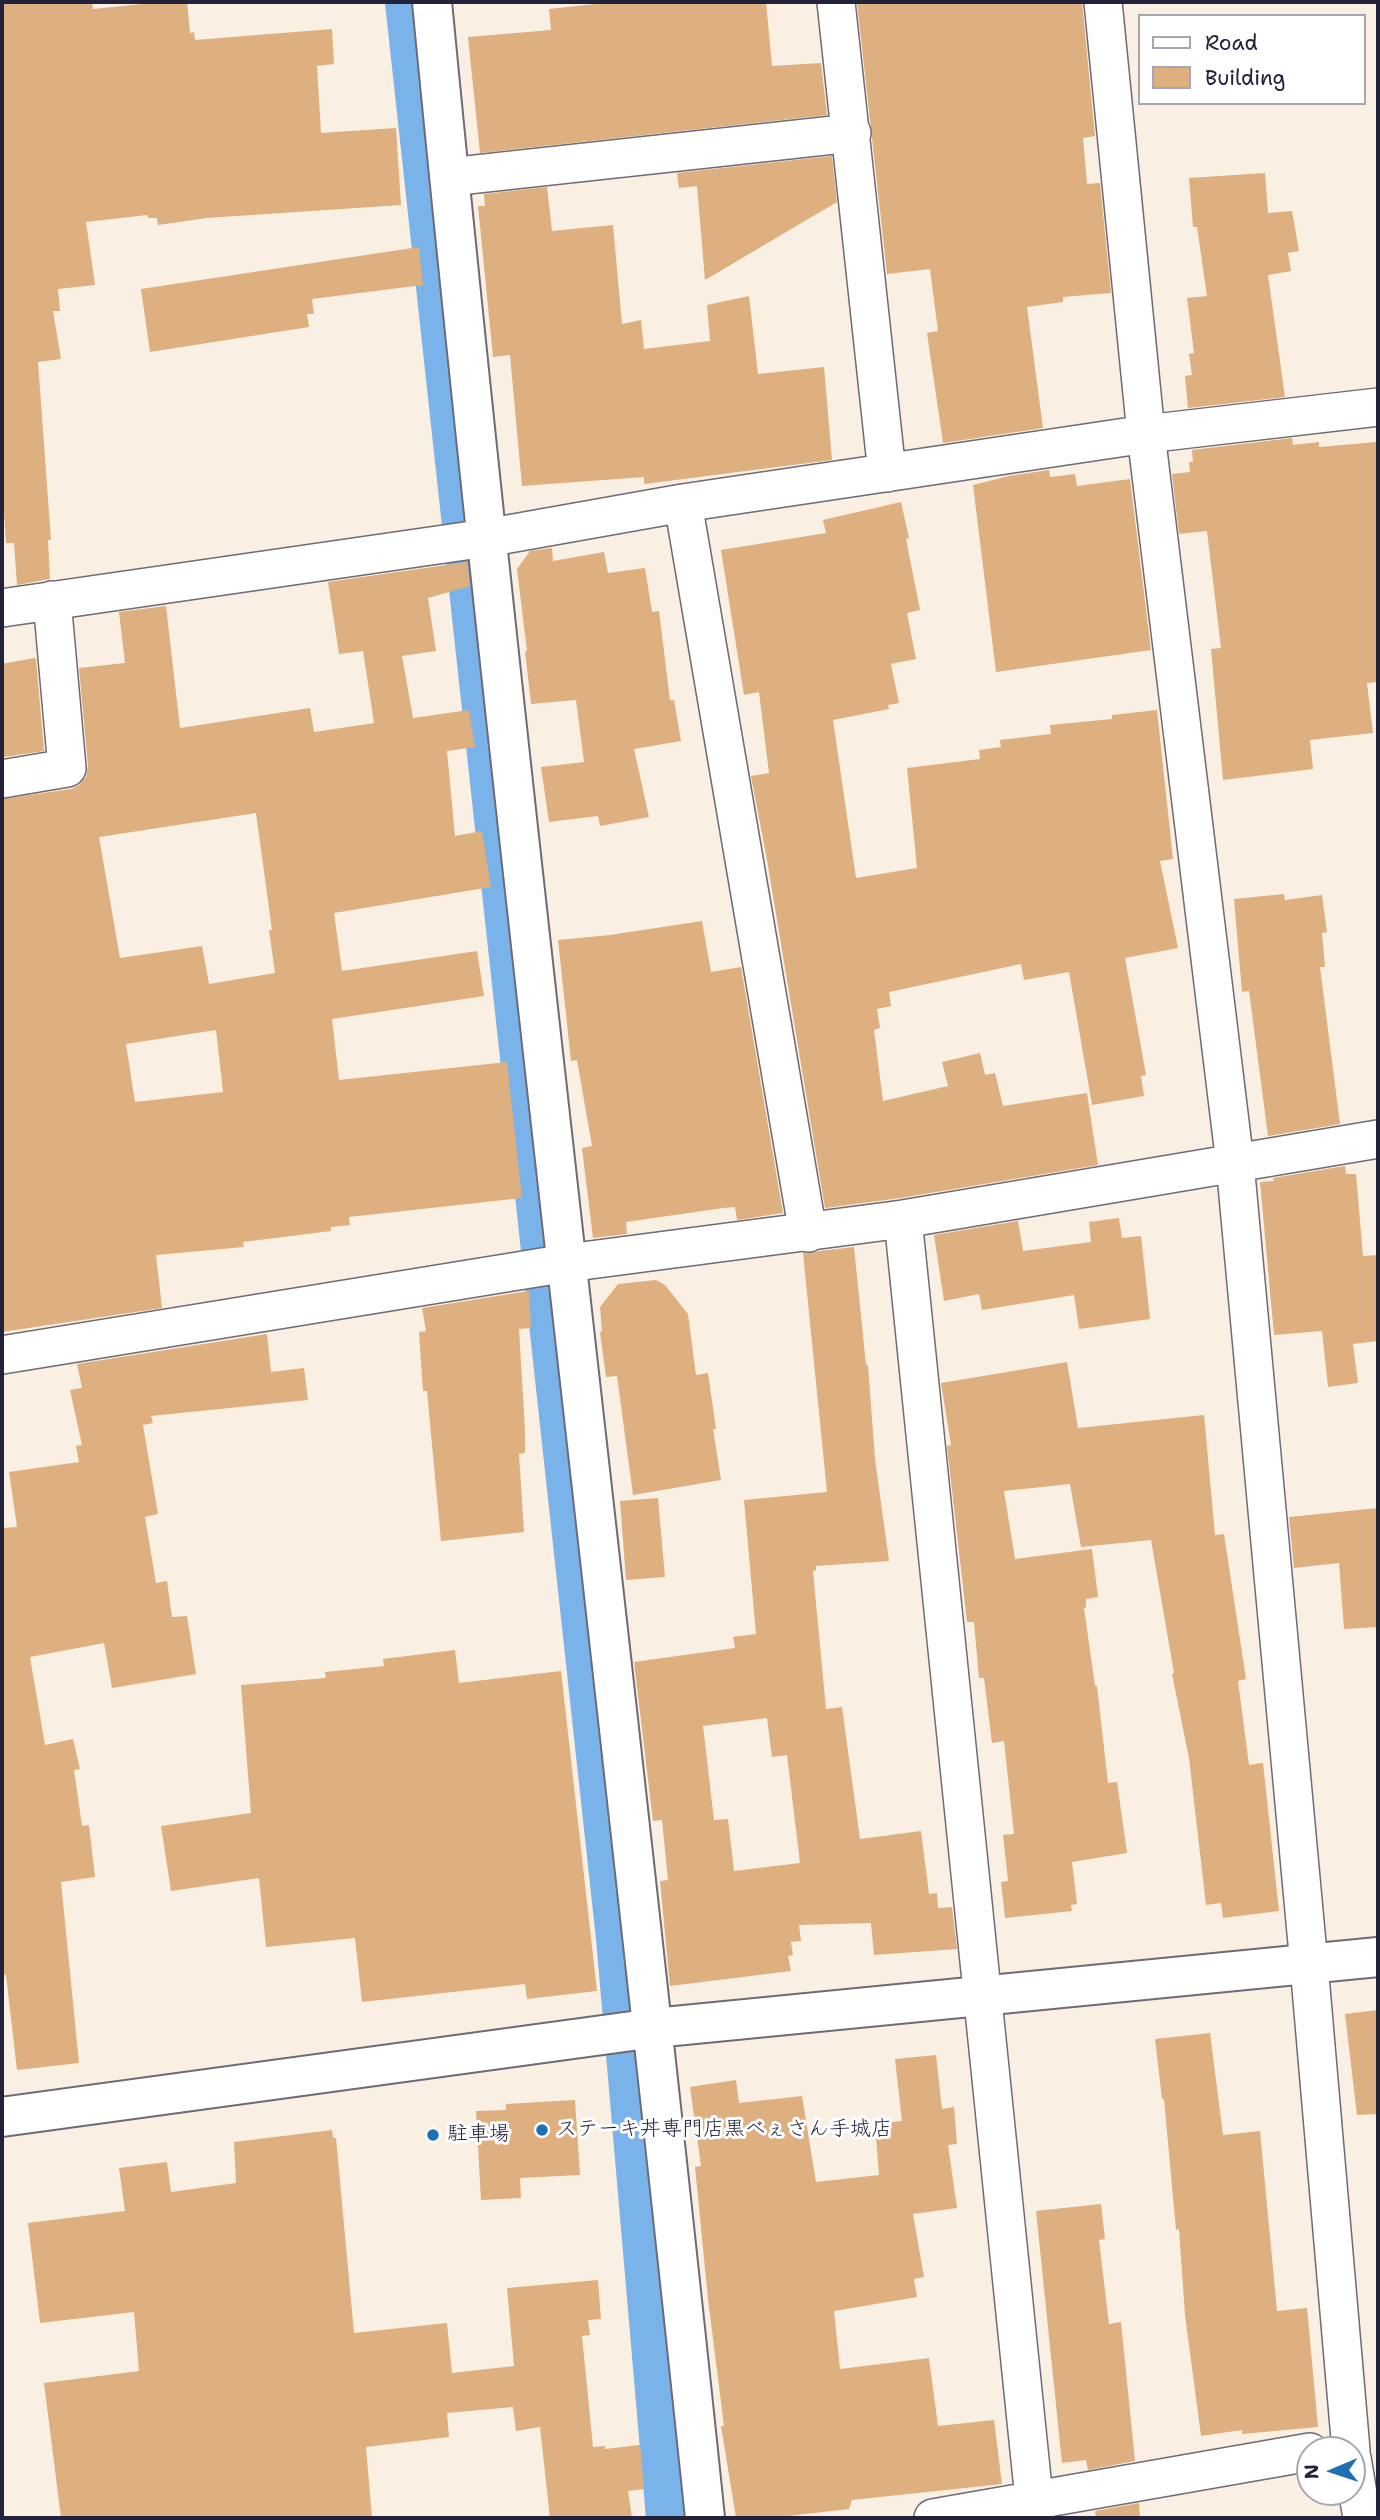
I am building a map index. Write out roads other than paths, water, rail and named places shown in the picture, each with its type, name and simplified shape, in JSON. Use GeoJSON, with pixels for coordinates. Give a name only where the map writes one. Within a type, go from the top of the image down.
{"type":"FeatureCollection","features":[{"type":"Feature","properties":{"kind":"street"},"geometry":{"type":"LineString","coordinates":[[432,2],[486,538],[654,2028],[705,2518]]}},
{"type":"Feature","properties":{"kind":"street"},"geometry":{"type":"LineString","coordinates":[[836,2],[887,473]]}},
{"type":"Feature","properties":{"kind":"street"},"geometry":{"type":"LineString","coordinates":[[1103,2],[1146,434],[1235,1163],[1350,2436]]}},
{"type":"Feature","properties":{"kind":"street"},"geometry":{"type":"LineString","coordinates":[[449,177],[852,133]]}},
{"type":"Feature","properties":{"kind":"street"},"geometry":{"type":"LineString","coordinates":[[2,608],[486,538],[683,503],[1146,434],[1378,407]]}},
{"type":"Feature","properties":{"kind":"street"},"geometry":{"type":"LineString","coordinates":[[683,503],[808,1233]]}},
{"type":"Feature","properties":{"kind":"street"},"geometry":{"type":"LineString","coordinates":[[2,779],[66,768],[52,600]]}},
{"type":"Feature","properties":{"kind":"street"},"geometry":{"type":"LineString","coordinates":[[2,1355],[567,1263],[903,1219],[1378,1139]]}},
{"type":"Feature","properties":{"kind":"street"},"geometry":{"type":"LineString","coordinates":[[903,1219],[1035,2509]]}},
{"type":"Feature","properties":{"kind":"street"},"geometry":{"type":"LineString","coordinates":[[2,2117],[654,2028],[1378,1957]]}},
{"type":"Feature","properties":{"kind":"street"},"geometry":{"type":"LineString","coordinates":[[933,2518],[1035,2509],[1296,2455]]}},
{"type":"Feature","properties":{"kind":"waterway"},"geometry":{"type":"LineString","coordinates":[[406,2],[617,1938],[667,2518]]}},
{"type":"Feature","properties":{"kind":"place","name":"ステーキ丼専門店黒べぇさん手城店"},"geometry":{"type":"Point","coordinates":[542,2130]}},
{"type":"Feature","properties":{"kind":"place","name":"駐車場"},"geometry":{"type":"Point","coordinates":[433,2135]}}]}
